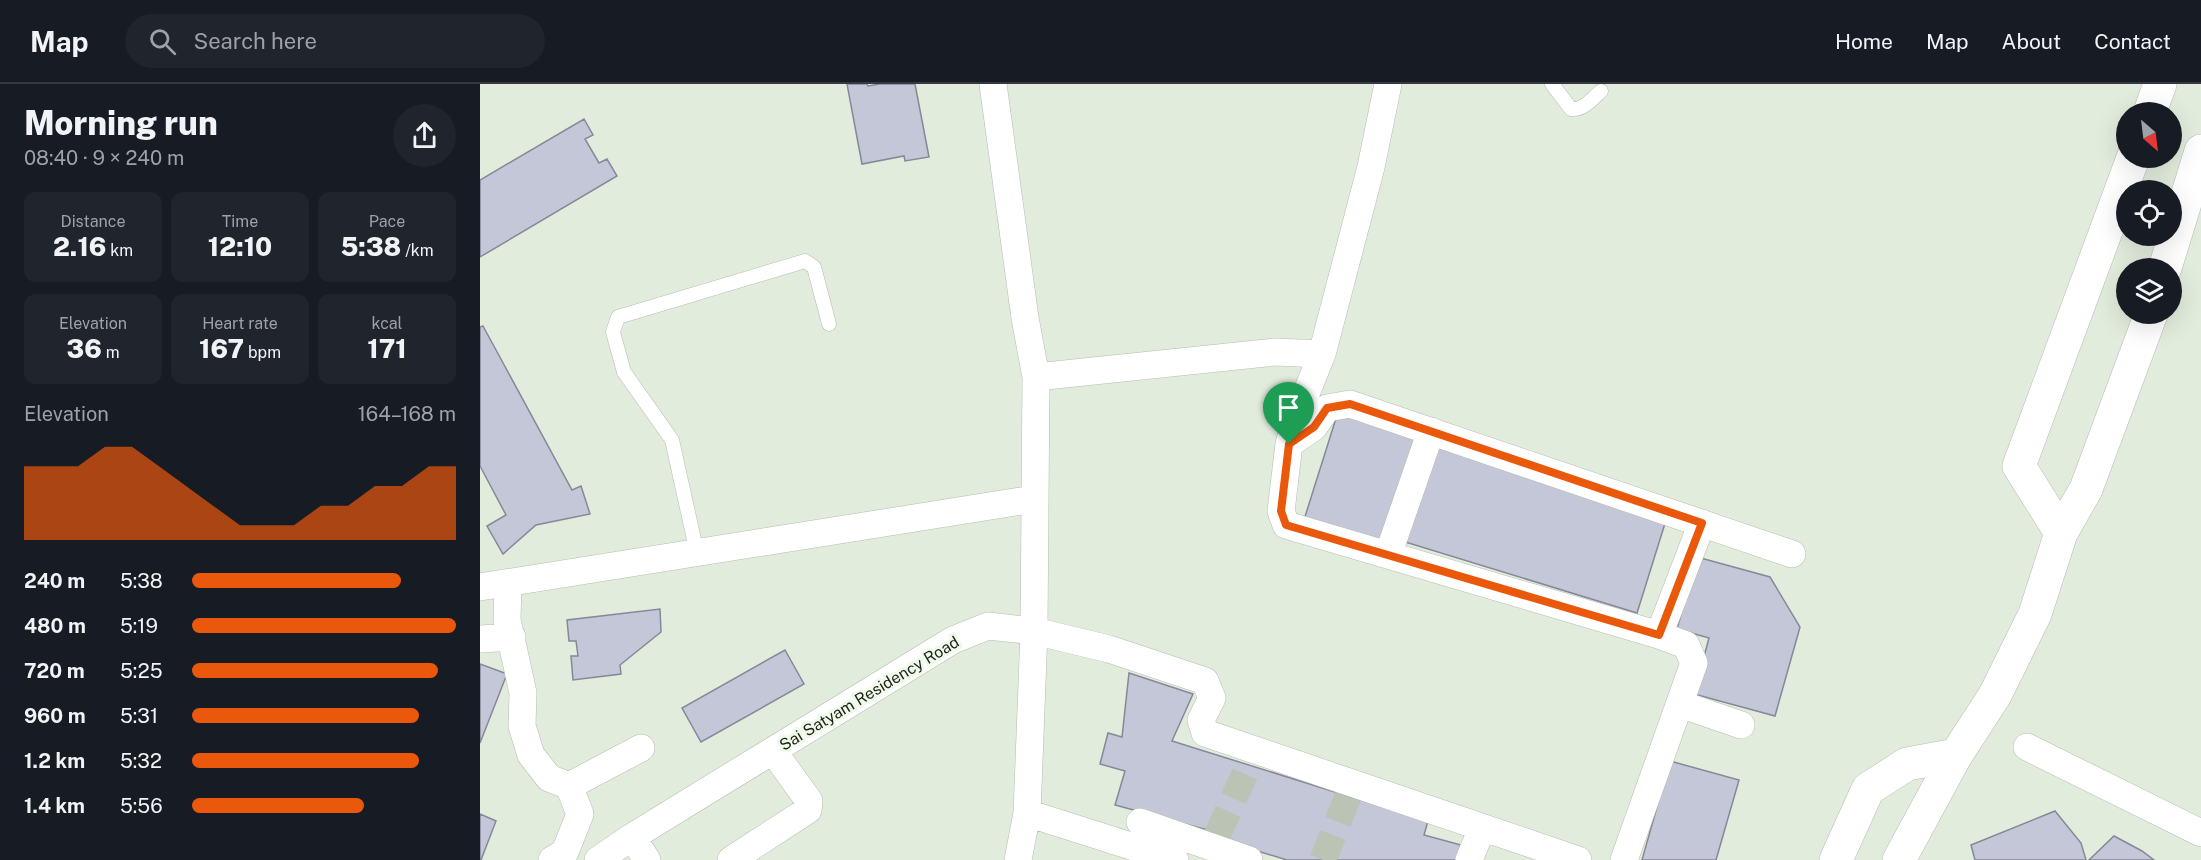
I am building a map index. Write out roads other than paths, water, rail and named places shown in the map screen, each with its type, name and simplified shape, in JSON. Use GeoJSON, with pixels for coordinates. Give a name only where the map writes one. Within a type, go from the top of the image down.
{"type":"FeatureCollection","features":[{"type":"Feature","properties":{"kind":"street"},"geometry":{"type":"LineString","coordinates":[[993,84],[1025,318],[1036,377],[1034,632],[1028,813],[1018,860]]}},
{"type":"Feature","properties":{"kind":"street"},"geometry":{"type":"LineString","coordinates":[[1388,84],[1371,167],[1322,354],[1297,416],[1289,444],[1281,511],[1286,525],[1659,635],[1686,645],[1694,663],[1624,860]]}},
{"type":"Feature","properties":{"kind":"street"},"geometry":{"type":"LineString","coordinates":[[2154,102],[2160,84]]}},
{"type":"Feature","properties":{"kind":"street"},"geometry":{"type":"LineString","coordinates":[[2168,258],[2201,151]]}},
{"type":"Feature","properties":{"kind":"street"},"geometry":{"type":"LineString","coordinates":[[2061,533],[2019,466],[2129,168]]}},
{"type":"Feature","properties":{"kind":"street"},"geometry":{"type":"LineString","coordinates":[[1899,860],[1956,755],[1995,695],[2036,614],[2061,533],[2086,489],[2147,324]]}},
{"type":"Feature","properties":{"kind":"street"},"geometry":{"type":"LineString","coordinates":[[1036,377],[1275,352],[1322,354]]}},
{"type":"Feature","properties":{"kind":"street"},"geometry":{"type":"LineString","coordinates":[[1289,444],[1314,427],[1327,408],[1350,404],[1792,554]]}},
{"type":"Feature","properties":{"kind":"street"},"geometry":{"type":"LineString","coordinates":[[1388,555],[1431,431]]}},
{"type":"Feature","properties":{"kind":"street"},"geometry":{"type":"LineString","coordinates":[[480,586],[1034,499]]}},
{"type":"Feature","properties":{"kind":"street"},"geometry":{"type":"LineString","coordinates":[[1659,635],[1702,523]]}},
{"type":"Feature","properties":{"kind":"street"},"geometry":{"type":"LineString","coordinates":[[508,583],[507,620],[523,693],[522,726],[531,755],[549,778],[569,786],[580,814],[565,852],[552,860]]}},
{"type":"Feature","properties":{"kind":"street","name":"Sai Satyam Residency Road"},"geometry":{"type":"LineString","coordinates":[[598,860],[953,640],[988,626],[1034,632],[1109,650],[1205,681],[1212,698],[1201,720],[1205,733],[1253,755],[1482,828]]}},
{"type":"Feature","properties":{"kind":"street"},"geometry":{"type":"LineString","coordinates":[[480,639],[512,637]]}},
{"type":"Feature","properties":{"kind":"street"},"geometry":{"type":"LineString","coordinates":[[1680,704],[1742,725]]}},
{"type":"Feature","properties":{"kind":"street"},"geometry":{"type":"LineString","coordinates":[[2028,747],[2201,833]]}},
{"type":"Feature","properties":{"kind":"street"},"geometry":{"type":"LineString","coordinates":[[569,786],[641,748]]}},
{"type":"Feature","properties":{"kind":"street","name":"Sai Satyam Residency Road"},"geometry":{"type":"LineString","coordinates":[[731,860],[808,810],[809,801],[773,751]]}},
{"type":"Feature","properties":{"kind":"street"},"geometry":{"type":"LineString","coordinates":[[1836,860],[1868,789],[1908,764],[1956,755]]}},
{"type":"Feature","properties":{"kind":"street"},"geometry":{"type":"LineString","coordinates":[[1028,813],[1173,860]]}},
{"type":"Feature","properties":{"kind":"street"},"geometry":{"type":"LineString","coordinates":[[1140,822],[1214,841],[1249,860]]}},
{"type":"Feature","properties":{"kind":"street"},"geometry":{"type":"LineString","coordinates":[[1469,860],[1482,828],[1578,860]]}},
{"type":"Feature","properties":{"kind":"street"},"geometry":{"type":"LineString","coordinates":[[632,837],[647,860]]}},
{"type":"Feature","properties":{"kind":"lane"},"geometry":{"type":"LineString","coordinates":[[1552,84],[1571,109],[1578,109],[1585,105],[1601,91]]}},
{"type":"Feature","properties":{"kind":"lane"},"geometry":{"type":"LineString","coordinates":[[697,553],[672,440],[624,372],[613,332],[618,317],[805,261],[814,267],[829,324]]}},
{"type":"Feature","properties":{"kind":"tunnel"},"geometry":{"type":"LineString","coordinates":[[1217,836],[1251,760]]}},
{"type":"Feature","properties":{"kind":"tunnel"},"geometry":{"type":"LineString","coordinates":[[1323,860],[1350,791]]}}]}
